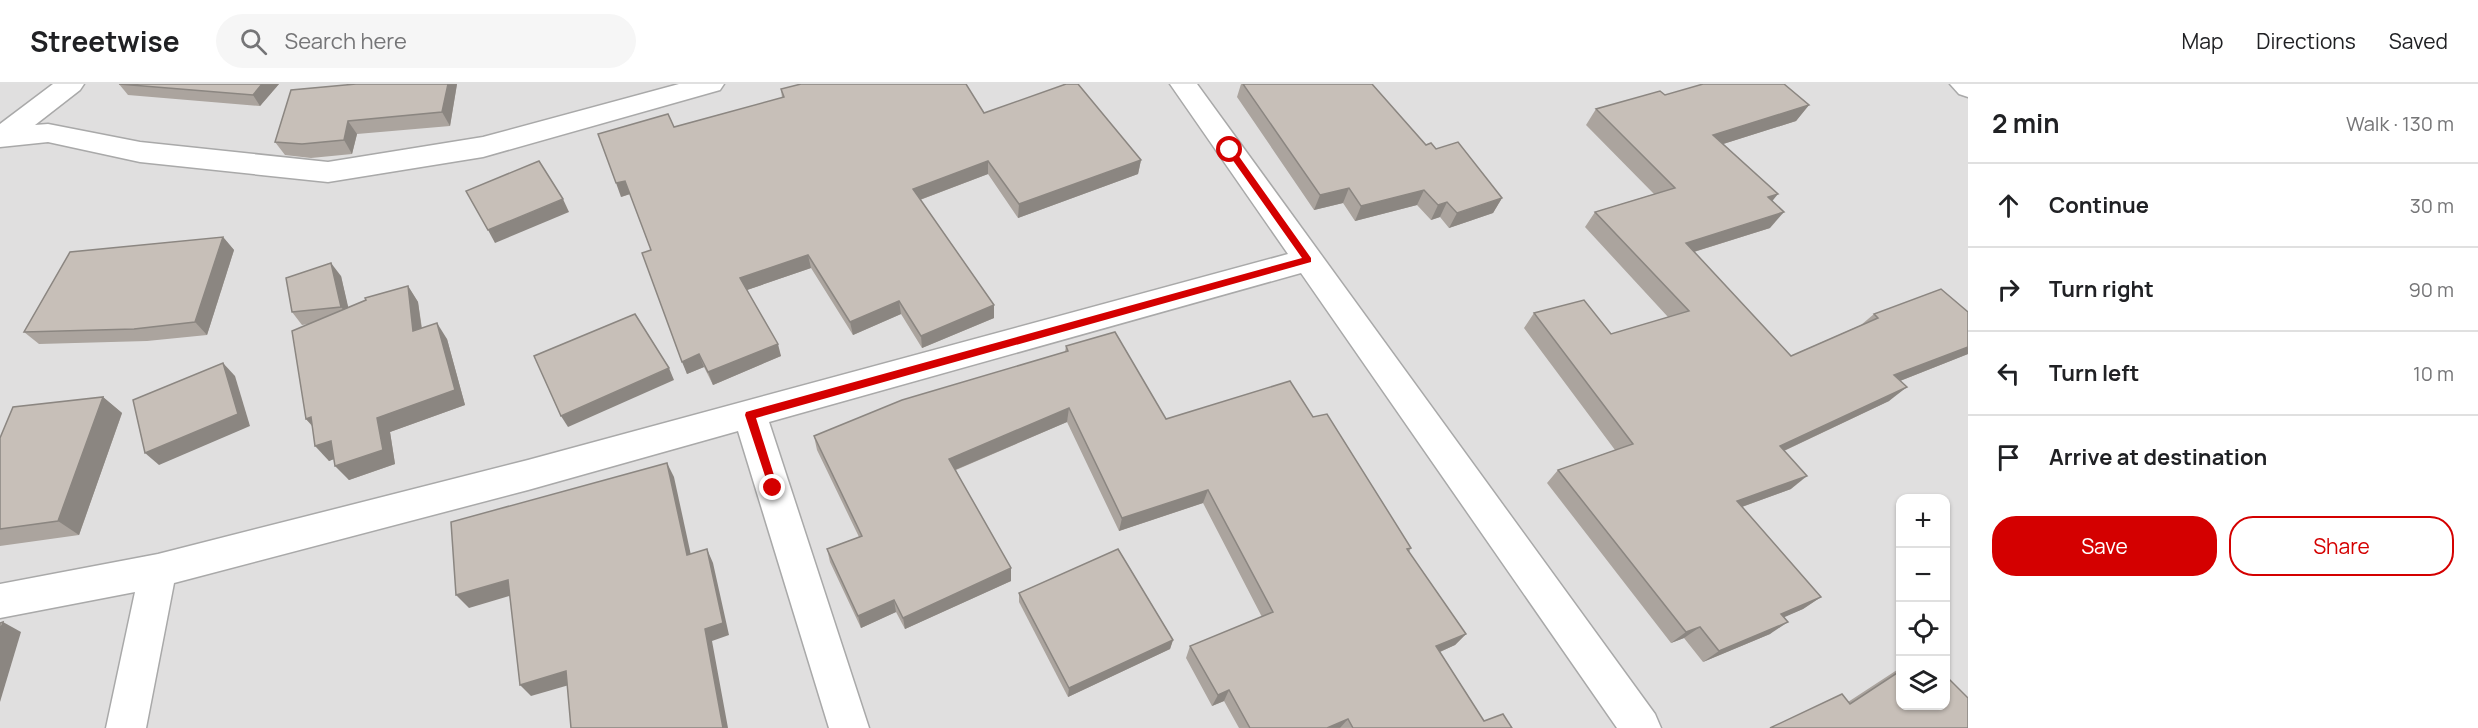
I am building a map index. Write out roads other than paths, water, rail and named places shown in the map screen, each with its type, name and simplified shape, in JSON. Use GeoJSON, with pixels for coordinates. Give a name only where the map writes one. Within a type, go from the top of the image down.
{"type":"FeatureCollection","features":[{"type":"Feature","properties":{"kind":"street"},"geometry":{"type":"LineString","coordinates":[[0,138],[38,124],[71,84]]}},
{"type":"Feature","properties":{"kind":"street"},"geometry":{"type":"LineString","coordinates":[[38,124],[140,152],[328,172],[483,147],[711,84]]}},
{"type":"Feature","properties":{"kind":"street"},"geometry":{"type":"LineString","coordinates":[[1183,84],[1641,728]]}},
{"type":"Feature","properties":{"kind":"street"},"geometry":{"type":"LineString","coordinates":[[1963,84],[1968,88]]}},
{"type":"Feature","properties":{"kind":"street"},"geometry":{"type":"LineString","coordinates":[[0,601],[158,571],[750,415],[1308,260]]}},
{"type":"Feature","properties":{"kind":"street"},"geometry":{"type":"LineString","coordinates":[[750,415],[849,728]]}},
{"type":"Feature","properties":{"kind":"street"},"geometry":{"type":"LineString","coordinates":[[126,728],[158,571]]}}]}
